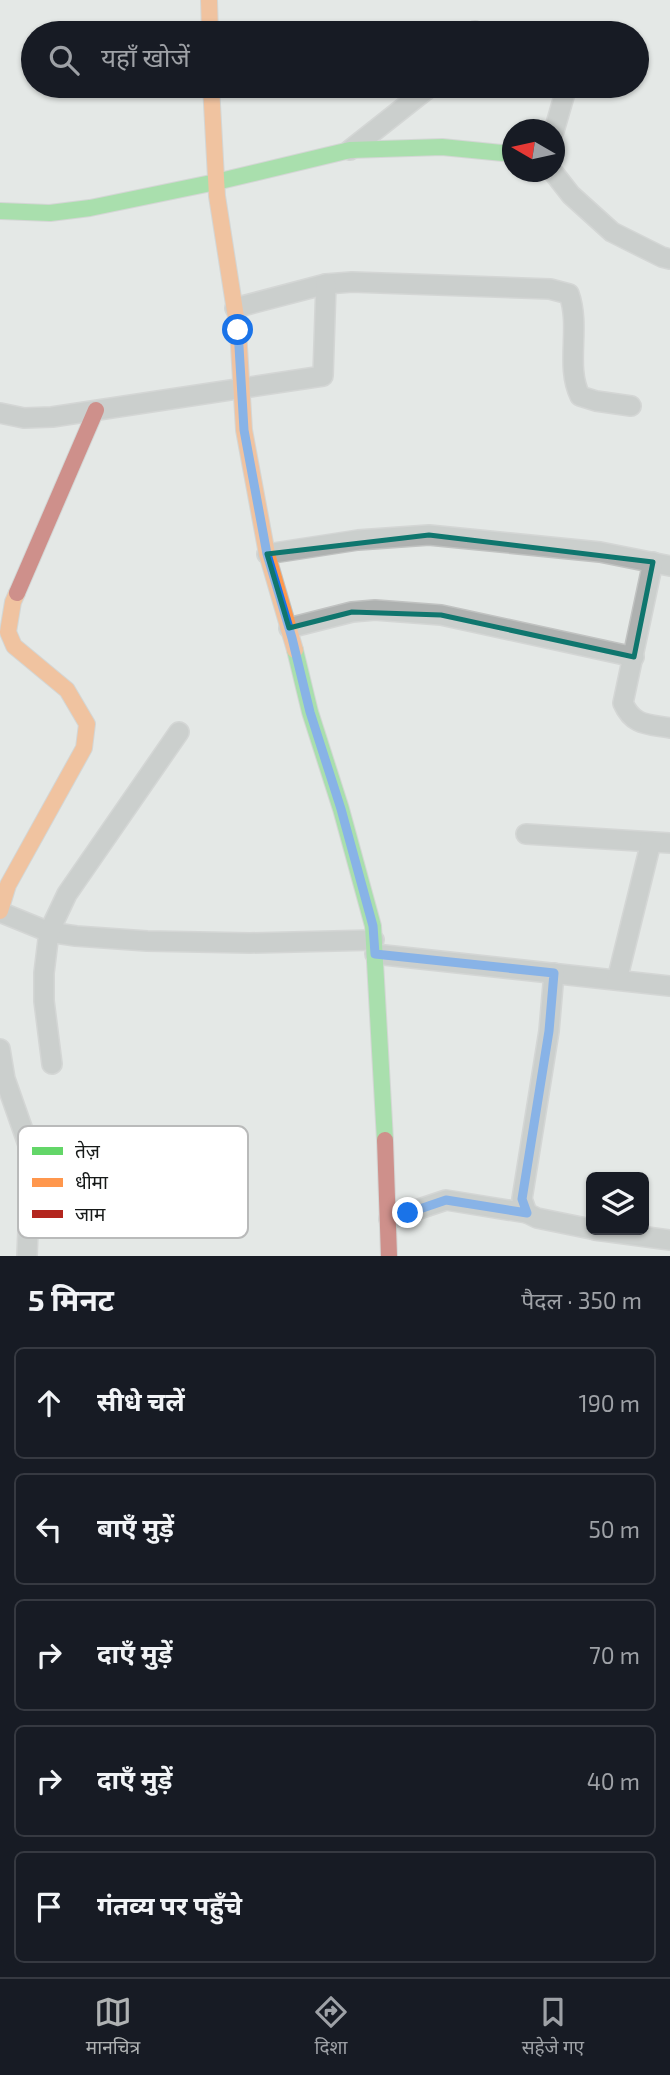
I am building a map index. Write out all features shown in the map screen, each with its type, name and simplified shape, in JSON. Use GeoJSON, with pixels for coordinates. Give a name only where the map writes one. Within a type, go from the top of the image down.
{"type":"FeatureCollection","features":[{"type":"Feature","properties":{"kind":"street"},"geometry":{"type":"LineString","coordinates":[[209,0],[210,21]]}},
{"type":"Feature","properties":{"kind":"street"},"geometry":{"type":"LineString","coordinates":[[212,98],[216,182],[235,309],[244,430],[267,554],[310,712],[370,913],[374,947],[389,1256]]}},
{"type":"Feature","properties":{"kind":"street"},"geometry":{"type":"LineString","coordinates":[[350,150],[416,98]]}},
{"type":"Feature","properties":{"kind":"street"},"geometry":{"type":"LineString","coordinates":[[558,119],[563,98]]}},
{"type":"Feature","properties":{"kind":"street"},"geometry":{"type":"LineString","coordinates":[[0,211],[50,213],[90,208],[350,150],[442,147],[502,153]]}},
{"type":"Feature","properties":{"kind":"street"},"geometry":{"type":"LineString","coordinates":[[561,182],[571,195],[612,232],[670,259]]}},
{"type":"Feature","properties":{"kind":"street"},"geometry":{"type":"LineString","coordinates":[[235,309],[326,284],[352,282],[550,289],[569,294],[574,310],[573,382],[580,396],[596,401],[631,405]]}},
{"type":"Feature","properties":{"kind":"street"},"geometry":{"type":"LineString","coordinates":[[0,413],[24,418],[96,410],[323,376],[326,284]]}},
{"type":"Feature","properties":{"kind":"street"},"geometry":{"type":"LineString","coordinates":[[96,410],[13,602],[8,632],[14,646],[67,690],[87,724],[84,748],[8,885],[0,911],[49,932],[147,942],[374,947],[554,973],[670,986]]}},
{"type":"Feature","properties":{"kind":"street"},"geometry":{"type":"LineString","coordinates":[[267,554],[358,540],[429,535],[600,552],[661,564],[634,657],[624,703],[628,715],[638,722],[670,728]]}},
{"type":"Feature","properties":{"kind":"street"},"geometry":{"type":"LineString","coordinates":[[289,628],[352,612],[375,610],[441,615],[634,657]]}},
{"type":"Feature","properties":{"kind":"street"},"geometry":{"type":"LineString","coordinates":[[52,1064],[44,1002],[49,932],[67,894],[179,732]]}},
{"type":"Feature","properties":{"kind":"street"},"geometry":{"type":"LineString","coordinates":[[526,834],[660,842],[617,980]]}},
{"type":"Feature","properties":{"kind":"street"},"geometry":{"type":"LineString","coordinates":[[527,1213],[522,1199],[549,1031],[554,973]]}},
{"type":"Feature","properties":{"kind":"street"},"geometry":{"type":"LineString","coordinates":[[0,1049],[5,1079],[22,1126]]}},
{"type":"Feature","properties":{"kind":"street"},"geometry":{"type":"LineString","coordinates":[[389,1219],[446,1200],[527,1213],[537,1218],[586,1228]]}},
{"type":"Feature","properties":{"kind":"street"},"geometry":{"type":"LineString","coordinates":[[635,1235],[670,1240]]}},
{"type":"Feature","properties":{"kind":"street"},"geometry":{"type":"LineString","coordinates":[[27,1256],[28,1238]]}},
{"type":"Feature","properties":{"kind":"highlighted area"},"geometry":{"type":"Polygon","coordinates":[[[429,535],[653,562],[634,657],[441,615],[352,612],[289,628],[267,554],[429,535]]]}},
{"type":"Feature","properties":{"kind":"traffic: fast"},"geometry":{"type":"LineString","coordinates":[[0,211],[50,213],[90,208],[350,150],[442,147],[502,153]]}},
{"type":"Feature","properties":{"kind":"traffic: fast"},"geometry":{"type":"LineString","coordinates":[[295,650],[310,712],[341,809],[373,926],[385,1140]]}},
{"type":"Feature","properties":{"kind":"traffic: slow"},"geometry":{"type":"LineString","coordinates":[[209,0],[210,21]]}},
{"type":"Feature","properties":{"kind":"traffic: slow"},"geometry":{"type":"LineString","coordinates":[[212,98],[217,196],[238,330],[244,430],[267,554],[295,650]]}},
{"type":"Feature","properties":{"kind":"traffic: slow"},"geometry":{"type":"LineString","coordinates":[[0,911],[8,885],[84,748],[87,724],[67,690],[14,646],[8,632],[17,593]]}},
{"type":"Feature","properties":{"kind":"traffic: jam"},"geometry":{"type":"LineString","coordinates":[[17,593],[96,410]]}},
{"type":"Feature","properties":{"kind":"traffic: jam"},"geometry":{"type":"LineString","coordinates":[[385,1140],[389,1256]]}},
{"type":"Feature","properties":{"kind":"route"},"geometry":{"type":"LineString","coordinates":[[238,330],[244,430],[267,554],[373,926],[375,954],[554,973],[549,1031],[522,1199],[527,1213],[446,1200],[408,1213]]}}]}
